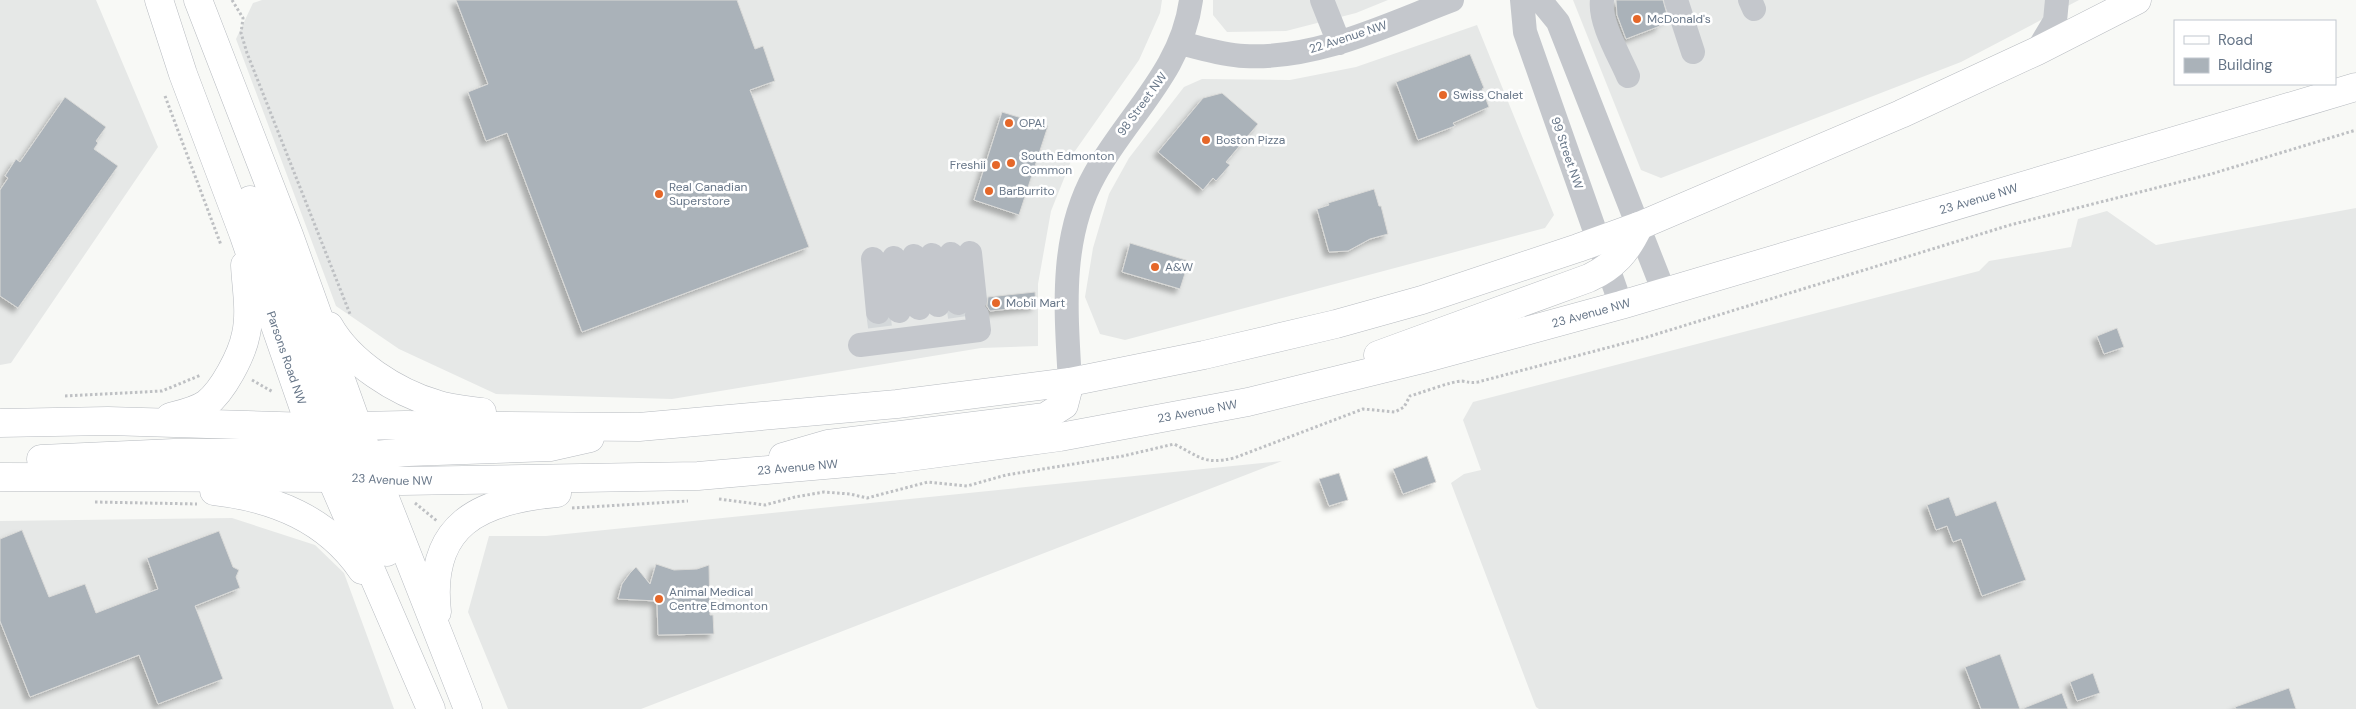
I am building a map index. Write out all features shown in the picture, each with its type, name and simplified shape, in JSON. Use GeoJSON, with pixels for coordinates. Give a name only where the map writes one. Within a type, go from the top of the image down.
{"type":"FeatureCollection","features":[{"type":"Feature","properties":{"kind":"main road","name":"Parsons Road NW"},"geometry":{"type":"LineString","coordinates":[[198,0],[290,235],[344,452],[410,661],[431,709]]}},
{"type":"Feature","properties":{"kind":"main road","name":"23 Avenue NW"},"geometry":{"type":"LineString","coordinates":[[0,478],[344,452],[574,428],[639,427],[898,404],[1070,382],[1204,355],[1336,324],[1422,300],[1639,226],[1894,118],[2037,51],[2137,0]]}},
{"type":"Feature","properties":{"kind":"main road","name":"Parsons Road NW"},"geometry":{"type":"LineString","coordinates":[[162,1],[184,74],[243,233],[344,452],[455,671],[468,709]]}},
{"type":"Feature","properties":{"kind":"main road","name":"23 Avenue NW"},"geometry":{"type":"LineString","coordinates":[[0,424],[151,421],[344,452],[698,476],[894,459],[1060,437],[1248,402],[1419,360],[1664,292],[2356,87]]}},
{"type":"Feature","properties":{"kind":"main road"},"geometry":{"type":"LineString","coordinates":[[198,108],[217,131],[234,161],[344,452],[439,672],[464,709]]}},
{"type":"Feature","properties":{"kind":"main road"},"geometry":{"type":"LineString","coordinates":[[1248,402],[1589,278],[1608,269],[1632,240],[1639,226]]}},
{"type":"Feature","properties":{"kind":"main road"},"geometry":{"type":"LineString","coordinates":[[151,421],[194,410],[205,404],[218,391],[231,370],[246,335],[248,320],[243,233]]}},
{"type":"Feature","properties":{"kind":"main road"},"geometry":{"type":"LineString","coordinates":[[290,235],[321,312],[332,332],[358,361],[386,381],[436,404],[574,428]]}},
{"type":"Feature","properties":{"kind":"main road"},"geometry":{"type":"LineString","coordinates":[[727,474],[828,444],[1045,417],[1064,405],[1070,382]]}},
{"type":"Feature","properties":{"kind":"main road"},"geometry":{"type":"LineString","coordinates":[[0,463],[174,453],[344,452],[550,447],[639,427]]}},
{"type":"Feature","properties":{"kind":"main road"},"geometry":{"type":"LineString","coordinates":[[455,671],[437,612],[436,581],[447,544],[467,518],[487,507],[529,495],[670,482],[698,476]]}},
{"type":"Feature","properties":{"kind":"main road"},"geometry":{"type":"LineString","coordinates":[[0,483],[192,488],[225,492],[283,505],[320,525],[355,559],[367,576],[410,661]]}},
{"type":"Feature","properties":{"kind":"street","name":"98 Street NW"},"geometry":{"type":"LineString","coordinates":[[1070,382],[1065,292],[1072,242],[1081,208],[1094,176],[1105,157],[1157,86],[1180,43],[1191,0]]}},
{"type":"Feature","properties":{"kind":"street"},"geometry":{"type":"LineString","coordinates":[[1322,0],[1339,43]]}},
{"type":"Feature","properties":{"kind":"street","name":"22 Avenue NW"},"geometry":{"type":"LineString","coordinates":[[1180,43],[1244,56],[1290,54],[1339,43],[1452,0]]}},
{"type":"Feature","properties":{"kind":"street","name":"99 Street NW"},"geometry":{"type":"LineString","coordinates":[[1522,0],[1525,32],[1621,304]]}},
{"type":"Feature","properties":{"kind":"street"},"geometry":{"type":"LineString","coordinates":[[1540,0],[1558,22],[1664,292]]}},
{"type":"Feature","properties":{"kind":"street"},"geometry":{"type":"LineString","coordinates":[[1602,0],[1601,7],[1605,22],[1628,76]]}},
{"type":"Feature","properties":{"kind":"street"},"geometry":{"type":"LineString","coordinates":[[1676,0],[1699,50],[1685,0]]}},
{"type":"Feature","properties":{"kind":"street"},"geometry":{"type":"LineString","coordinates":[[2037,51],[2055,21],[2057,0]]}},
{"type":"Feature","properties":{"kind":"street"},"geometry":{"type":"LineString","coordinates":[[922,256],[926,322]]}},
{"type":"Feature","properties":{"kind":"street"},"geometry":{"type":"LineString","coordinates":[[922,256],[926,322]]}},
{"type":"Feature","properties":{"kind":"street"},"geometry":{"type":"LineString","coordinates":[[922,256],[926,322]]}},
{"type":"Feature","properties":{"kind":"path"},"geometry":{"type":"LineString","coordinates":[[232,0],[243,18],[241,33],[247,53],[352,316]]}},
{"type":"Feature","properties":{"kind":"path"},"geometry":{"type":"LineString","coordinates":[[164,93],[224,252]]}},
{"type":"Feature","properties":{"kind":"path"},"geometry":{"type":"LineString","coordinates":[[1887,264],[2010,225],[2211,174],[2356,130]]}},
{"type":"Feature","properties":{"kind":"path"},"geometry":{"type":"LineString","coordinates":[[65,396],[162,391],[205,373]]}},
{"type":"Feature","properties":{"kind":"path"},"geometry":{"type":"LineString","coordinates":[[248,378],[269,388],[276,395]]}},
{"type":"Feature","properties":{"kind":"path"},"geometry":{"type":"LineString","coordinates":[[408,498],[441,525]]}},
{"type":"Feature","properties":{"kind":"path"},"geometry":{"type":"LineString","coordinates":[[87,502],[202,504]]}},
{"type":"Feature","properties":{"kind":"shaded area"},"geometry":{"type":"Polygon","coordinates":[[[0,0],[96,0],[158,147],[11,363],[0,365],[0,0]]]}},
{"type":"Feature","properties":{"kind":"shaded area","name":"South Edmonton Common"},"geometry":{"type":"Polygon","coordinates":[[[262,0],[1162,0],[1160,13],[1139,60],[1075,151],[1051,211],[1038,284],[1038,346],[981,348],[672,399],[496,394],[399,349],[336,306],[236,39],[253,3],[262,0]]]}},
{"type":"Feature","properties":{"kind":"shaded area"},"geometry":{"type":"Polygon","coordinates":[[[1213,0],[1388,0],[1356,13],[1286,31],[1227,32],[1213,15],[1213,0]]]}},
{"type":"Feature","properties":{"kind":"shaded area"},"geometry":{"type":"Polygon","coordinates":[[[1573,0],[2079,0],[1961,62],[1661,178],[1641,170],[1573,0]]]}},
{"type":"Feature","properties":{"kind":"shaded area","name":"South Edmonton Common"},"geometry":{"type":"Polygon","coordinates":[[[1477,25],[1554,215],[1545,228],[1125,340],[1100,334],[1085,297],[1093,248],[1109,194],[1129,158],[1184,87],[1202,79],[1290,80],[1356,67],[1477,25]]]}},
{"type":"Feature","properties":{"kind":"shaded area"},"geometry":{"type":"Polygon","coordinates":[[[2356,208],[2356,709],[1539,709],[1536,707],[1451,483],[1464,474],[1481,470],[1463,420],[1473,402],[1979,271],[1989,261],[2071,247],[2078,219],[2107,211],[2156,245],[2356,208]]]}},
{"type":"Feature","properties":{"kind":"shaded area"},"geometry":{"type":"Polygon","coordinates":[[[1282,461],[641,709],[508,709],[468,612],[489,536],[546,536],[1282,461]]]}},
{"type":"Feature","properties":{"kind":"shaded area"},"geometry":{"type":"Polygon","coordinates":[[[232,518],[315,545],[344,573],[394,709],[0,709],[0,521],[232,518]]]}},
{"type":"Feature","properties":{"kind":"building","name":"Real Canadian Superstore"},"geometry":{"type":"Polygon","coordinates":[[[456,0],[737,0],[755,49],[763,46],[775,81],[750,90],[809,247],[582,332],[507,133],[486,141],[468,92],[488,84],[456,0]]]}},
{"type":"Feature","properties":{"kind":"building","name":"McDonald's"},"geometry":{"type":"Polygon","coordinates":[[[1616,0],[1663,0],[1668,18],[1659,22],[1660,26],[1626,39],[1617,15],[1616,0]]]}},
{"type":"Feature","properties":{"kind":"building","name":"Swiss Chalet"},"geometry":{"type":"Polygon","coordinates":[[[1470,54],[1484,88],[1482,89],[1489,107],[1453,123],[1455,126],[1418,140],[1396,82],[1470,54]]]}},
{"type":"Feature","properties":{"kind":"building","name":"Boston Pizza"},"geometry":{"type":"Polygon","coordinates":[[[1222,93],[1258,124],[1226,162],[1230,165],[1216,181],[1213,178],[1203,190],[1158,152],[1203,98],[1222,93]]]}},
{"type":"Feature","properties":{"kind":"building"},"geometry":{"type":"Polygon","coordinates":[[[65,97],[106,127],[96,141],[98,143],[94,149],[118,166],[18,308],[0,296],[0,190],[8,178],[5,176],[16,159],[20,162],[65,97]]]}},
{"type":"Feature","properties":{"kind":"building","name":"South Edmonton Common"},"geometry":{"type":"Polygon","coordinates":[[[1002,112],[1048,126],[1019,215],[974,200],[1002,112]]]}},
{"type":"Feature","properties":{"kind":"building"},"geometry":{"type":"Polygon","coordinates":[[[1374,189],[1379,206],[1381,206],[1388,234],[1370,239],[1348,251],[1329,252],[1317,209],[1329,205],[1328,203],[1374,189]]]}},
{"type":"Feature","properties":{"kind":"building","name":"A&W"},"geometry":{"type":"Polygon","coordinates":[[[1130,243],[1189,261],[1180,289],[1122,272],[1130,243]]]}},
{"type":"Feature","properties":{"kind":"building"},"geometry":{"type":"Polygon","coordinates":[[[1035,292],[1036,306],[990,311],[987,306],[988,297],[1035,292]]]}},
{"type":"Feature","properties":{"kind":"building"},"geometry":{"type":"Polygon","coordinates":[[[2117,328],[2124,347],[2104,354],[2097,336],[2117,328]]]}},
{"type":"Feature","properties":{"kind":"building"},"geometry":{"type":"Polygon","coordinates":[[[1427,456],[1436,482],[1403,494],[1393,469],[1427,456]]]}},
{"type":"Feature","properties":{"kind":"building"},"geometry":{"type":"Polygon","coordinates":[[[1339,473],[1348,500],[1329,506],[1319,479],[1339,473]]]}},
{"type":"Feature","properties":{"kind":"building"},"geometry":{"type":"Polygon","coordinates":[[[1949,497],[1956,516],[1996,501],[2026,580],[1982,596],[1961,539],[1953,542],[1947,526],[1936,530],[1927,505],[1949,497]]]}},
{"type":"Feature","properties":{"kind":"building"},"geometry":{"type":"Polygon","coordinates":[[[22,530],[49,597],[85,584],[96,613],[158,589],[147,558],[219,531],[233,567],[239,570],[236,577],[240,588],[195,606],[223,679],[158,704],[139,655],[30,697],[0,621],[0,539],[22,530]]]}},
{"type":"Feature","properties":{"kind":"building","name":"Animal Medical Centre Edmonton"},"geometry":{"type":"Polygon","coordinates":[[[656,564],[674,570],[697,569],[709,565],[710,615],[713,615],[714,634],[658,635],[657,601],[618,599],[622,584],[636,567],[650,584],[656,564]]]}},
{"type":"Feature","properties":{"kind":"building"},"geometry":{"type":"Polygon","coordinates":[[[2000,654],[2020,709],[1981,709],[1965,667],[2000,654]]]}},
{"type":"Feature","properties":{"kind":"building"},"geometry":{"type":"Polygon","coordinates":[[[2093,673],[2100,693],[2077,701],[2070,682],[2093,673]]]}},
{"type":"Feature","properties":{"kind":"building"},"geometry":{"type":"Polygon","coordinates":[[[2289,688],[2296,709],[2236,709],[2235,707],[2289,688]]]}},
{"type":"Feature","properties":{"kind":"building"},"geometry":{"type":"Polygon","coordinates":[[[2062,693],[2068,709],[2024,709],[2024,708],[2062,693]]]}},
{"type":"Feature","properties":{"kind":"tunnel"},"geometry":{"type":"LineString","coordinates":[[958,303],[960,317]]}},
{"type":"Feature","properties":{"kind":"tunnel"},"geometry":{"type":"LineString","coordinates":[[878,312],[880,327]]}},
{"type":"Feature","properties":{"kind":"place","name":"McDonald's"},"geometry":{"type":"Point","coordinates":[1637,19]}},
{"type":"Feature","properties":{"kind":"place","name":"Swiss Chalet"},"geometry":{"type":"Point","coordinates":[1443,95]}},
{"type":"Feature","properties":{"kind":"place","name":"OPA!"},"geometry":{"type":"Point","coordinates":[1009,123]}},
{"type":"Feature","properties":{"kind":"place","name":"Boston Pizza"},"geometry":{"type":"Point","coordinates":[1206,140]}},
{"type":"Feature","properties":{"kind":"place","name":"South Edmonton Common"},"geometry":{"type":"Point","coordinates":[1011,163]}},
{"type":"Feature","properties":{"kind":"place","name":"Freshii"},"geometry":{"type":"Point","coordinates":[996,165]}},
{"type":"Feature","properties":{"kind":"place","name":"BarBurrito"},"geometry":{"type":"Point","coordinates":[989,191]}},
{"type":"Feature","properties":{"kind":"place","name":"Real Canadian Superstore"},"geometry":{"type":"Point","coordinates":[659,194]}},
{"type":"Feature","properties":{"kind":"place","name":"A&W"},"geometry":{"type":"Point","coordinates":[1155,267]}},
{"type":"Feature","properties":{"kind":"place","name":"Mobil Mart"},"geometry":{"type":"Point","coordinates":[996,303]}},
{"type":"Feature","properties":{"kind":"place","name":"Animal Medical Centre Edmonton"},"geometry":{"type":"Point","coordinates":[659,599]}}]}
